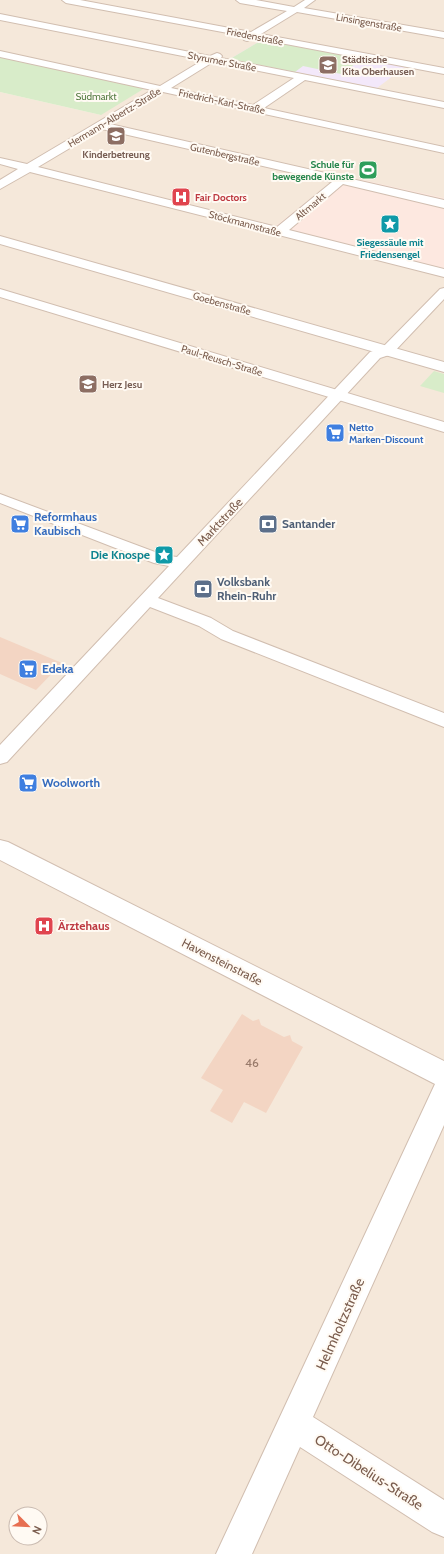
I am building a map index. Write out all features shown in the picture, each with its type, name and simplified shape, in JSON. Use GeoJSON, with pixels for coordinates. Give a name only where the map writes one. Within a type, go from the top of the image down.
{"type":"FeatureCollection","features":[{"type":"Feature","properties":{"kind":"street","name":"Friedenstraße"},"geometry":{"type":"LineString","coordinates":[[66,0],[444,71]]}},
{"type":"Feature","properties":{"kind":"street","name":"Linsingenstraße"},"geometry":{"type":"LineString","coordinates":[[240,0],[444,35]]}},
{"type":"Feature","properties":{"kind":"street"},"geometry":{"type":"LineString","coordinates":[[238,43],[311,0]]}},
{"type":"Feature","properties":{"kind":"street","name":"Styrumer Straße"},"geometry":{"type":"LineString","coordinates":[[0,17],[444,105]]}},
{"type":"Feature","properties":{"kind":"street","name":"Hermann-Albertz-Straße"},"geometry":{"type":"LineString","coordinates":[[0,185],[224,51]]}},
{"type":"Feature","properties":{"kind":"street","name":"Friedrich-Karl-Straße"},"geometry":{"type":"LineString","coordinates":[[0,54],[256,108],[444,150]]}},
{"type":"Feature","properties":{"kind":"street"},"geometry":{"type":"LineString","coordinates":[[256,108],[303,77]]}},
{"type":"Feature","properties":{"kind":"street","name":"Gutenbergstraße"},"geometry":{"type":"LineString","coordinates":[[100,125],[444,204]]}},
{"type":"Feature","properties":{"kind":"street","name":"Stöckmannstraße"},"geometry":{"type":"LineString","coordinates":[[0,161],[444,273]]}},
{"type":"Feature","properties":{"kind":"street","name":"Altmarkt"},"geometry":{"type":"LineString","coordinates":[[279,232],[341,180]]}},
{"type":"Feature","properties":{"kind":"street","name":"Goebenstraße"},"geometry":{"type":"LineString","coordinates":[[0,240],[444,367]]}},
{"type":"Feature","properties":{"kind":"street","name":"Marktstraße"},"geometry":{"type":"LineString","coordinates":[[0,757],[148,600],[337,394],[375,355],[387,351],[444,292]]}},
{"type":"Feature","properties":{"kind":"street","name":"Paul-Reusch-Straße"},"geometry":{"type":"LineString","coordinates":[[0,293],[444,426]]}},
{"type":"Feature","properties":{"kind":"street"},"geometry":{"type":"LineString","coordinates":[[0,498],[160,559],[182,563]]}},
{"type":"Feature","properties":{"kind":"street"},"geometry":{"type":"LineString","coordinates":[[148,600],[205,622],[227,635],[444,720]]}},
{"type":"Feature","properties":{"kind":"street","name":"Havensteinstraße"},"geometry":{"type":"LineString","coordinates":[[0,849],[444,1075]]}},
{"type":"Feature","properties":{"kind":"street","name":"Helmholtzstraße"},"geometry":{"type":"LineString","coordinates":[[234,1554],[295,1424],[444,1094]]}},
{"type":"Feature","properties":{"kind":"street","name":"Otto-Dibelius-Straße"},"geometry":{"type":"LineString","coordinates":[[295,1424],[444,1520]]}},
{"type":"Feature","properties":{"kind":"shaded area"},"geometry":{"type":"Polygon","coordinates":[[[0,0],[444,0],[444,1554],[0,1554],[0,92],[101,115],[0,55],[0,0]]]}},
{"type":"Feature","properties":{"kind":"shaded area","name":"Städtische Kita Oberhausen"},"geometry":{"type":"Polygon","coordinates":[[[262,40],[405,67],[377,88],[230,59],[262,40]]]}},
{"type":"Feature","properties":{"kind":"shaded area"},"geometry":{"type":"Polygon","coordinates":[[[340,175],[444,198],[444,270],[273,228],[340,175]]]}},
{"type":"Feature","properties":{"kind":"green space","name":"Städtische Kita Oberhausen"},"geometry":{"type":"Polygon","coordinates":[[[262,40],[362,59],[341,74],[303,66],[295,72],[230,59],[262,40]]]}},
{"type":"Feature","properties":{"kind":"green space","name":"Südmarkt"},"geometry":{"type":"Polygon","coordinates":[[[0,55],[145,88],[101,115],[0,92],[0,55]]]}},
{"type":"Feature","properties":{"kind":"green space"},"geometry":{"type":"Polygon","coordinates":[[[434,371],[444,374],[444,393],[420,386],[434,371]]]}},
{"type":"Feature","properties":{"kind":"building","name":"Edeka"},"geometry":{"type":"Polygon","coordinates":[[[0,637],[62,663],[36,690],[0,674],[0,637]]]}},
{"type":"Feature","properties":{"kind":"building"},"geometry":{"type":"Polygon","coordinates":[[[242,1014],[253,1021],[259,1019],[261,1025],[284,1037],[290,1035],[292,1041],[303,1047],[266,1113],[244,1102],[232,1123],[210,1111],[223,1090],[201,1078],[242,1014]]]}},
{"type":"Feature","properties":{"kind":"place","name":"Städtische Kita Oberhausen"},"geometry":{"type":"Point","coordinates":[328,65]}},
{"type":"Feature","properties":{"kind":"place","name":"Kinderbetreung"},"geometry":{"type":"Point","coordinates":[116,136]}},
{"type":"Feature","properties":{"kind":"place","name":"Schule für bewegende Künste"},"geometry":{"type":"Point","coordinates":[368,170]}},
{"type":"Feature","properties":{"kind":"place","name":"Fair Doctors"},"geometry":{"type":"Point","coordinates":[181,197]}},
{"type":"Feature","properties":{"kind":"place","name":"Siegessäule mit Friedensengel"},"geometry":{"type":"Point","coordinates":[390,224]}},
{"type":"Feature","properties":{"kind":"place","name":"Herz Jesu"},"geometry":{"type":"Point","coordinates":[88,384]}},
{"type":"Feature","properties":{"kind":"place","name":"Netto Marken-Discount"},"geometry":{"type":"Point","coordinates":[335,433]}},
{"type":"Feature","properties":{"kind":"place","name":"Reformhaus Kaubisch"},"geometry":{"type":"Point","coordinates":[20,524]}},
{"type":"Feature","properties":{"kind":"place","name":"Santander"},"geometry":{"type":"Point","coordinates":[268,524]}},
{"type":"Feature","properties":{"kind":"place","name":"Die Knospe"},"geometry":{"type":"Point","coordinates":[164,555]}},
{"type":"Feature","properties":{"kind":"place","name":"Volksbank Rhein-Ruhr"},"geometry":{"type":"Point","coordinates":[203,589]}},
{"type":"Feature","properties":{"kind":"place","name":"Edeka"},"geometry":{"type":"Point","coordinates":[28,669]}},
{"type":"Feature","properties":{"kind":"place","name":"Woolworth"},"geometry":{"type":"Point","coordinates":[28,783]}},
{"type":"Feature","properties":{"kind":"place","name":"Ärztehaus"},"geometry":{"type":"Point","coordinates":[44,926]}}]}
